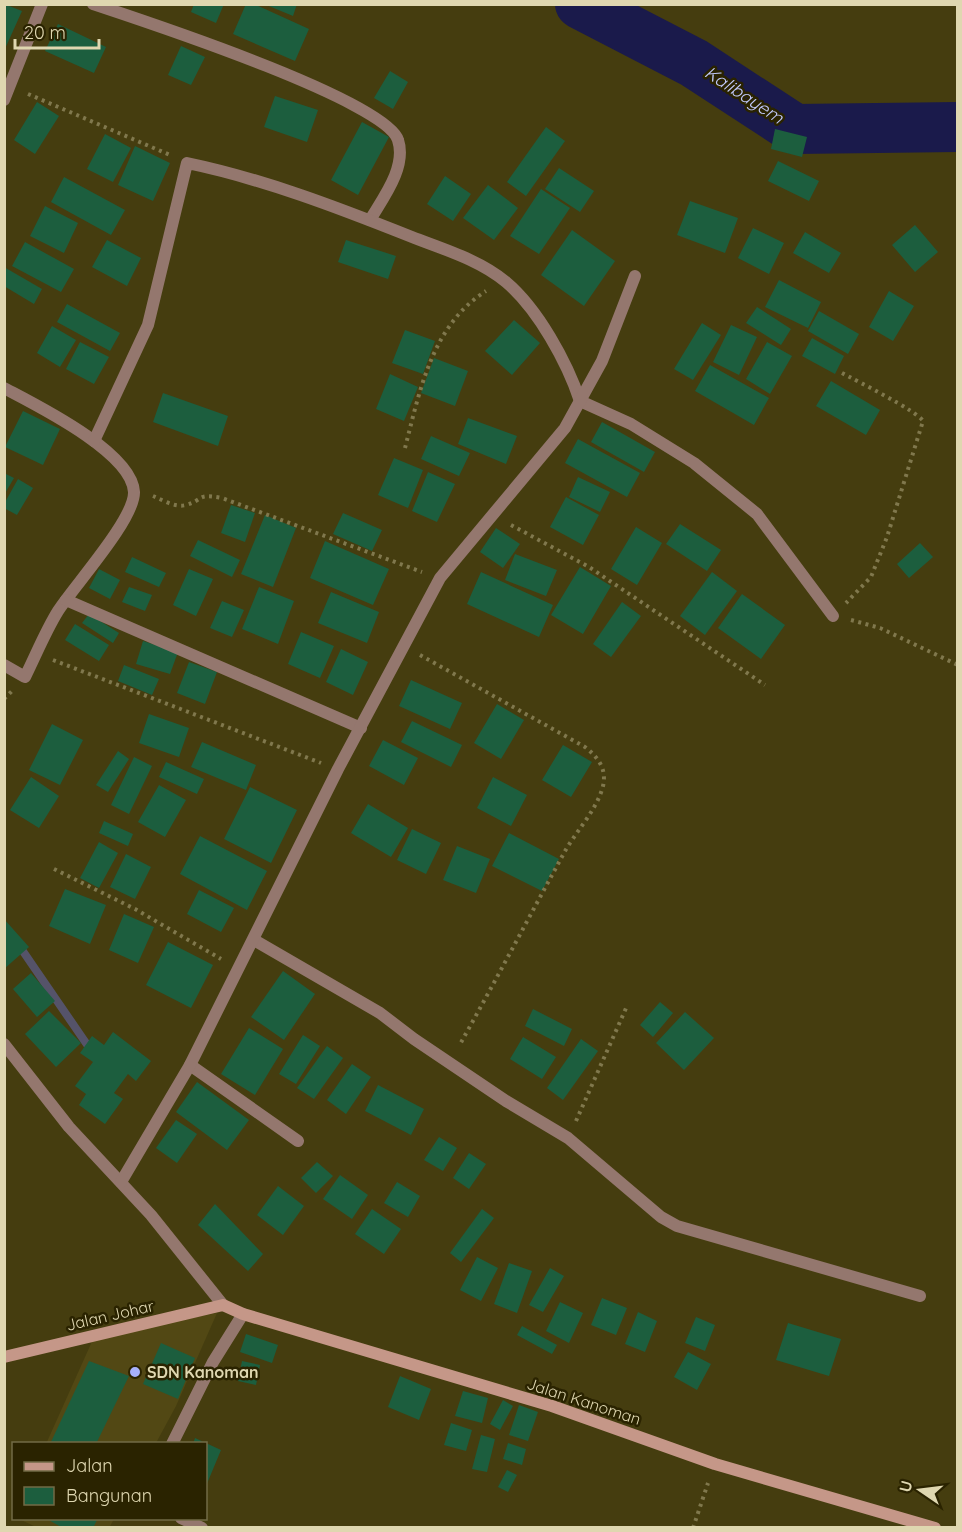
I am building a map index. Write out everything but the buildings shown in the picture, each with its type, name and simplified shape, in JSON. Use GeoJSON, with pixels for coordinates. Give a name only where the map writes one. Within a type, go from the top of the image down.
{"type":"FeatureCollection","features":[{"type":"Feature","properties":{"kind":"street"},"geometry":{"type":"LineString","coordinates":[[4,100],[42,4]]}},
{"type":"Feature","properties":{"kind":"street"},"geometry":{"type":"LineString","coordinates":[[93,4],[226,50],[303,83],[380,120],[397,136],[400,154],[394,177],[370,219]]}},
{"type":"Feature","properties":{"kind":"street"},"geometry":{"type":"LineString","coordinates":[[94,441],[148,325],[187,163],[252,179],[370,219],[469,260],[506,282],[549,337],[570,371],[580,401],[631,424],[694,463],[758,514],[833,616]]}},
{"type":"Feature","properties":{"kind":"street"},"geometry":{"type":"LineString","coordinates":[[121,1182],[190,1065],[338,769],[440,578],[565,428],[602,361],[635,276]]}},
{"type":"Feature","properties":{"kind":"street"},"geometry":{"type":"LineString","coordinates":[[4,388],[66,421],[94,441],[126,474],[133,488],[132,504],[66,600],[25,677],[4,665]]}},
{"type":"Feature","properties":{"kind":"street"},"geometry":{"type":"LineString","coordinates":[[66,600],[361,728]]}},
{"type":"Feature","properties":{"kind":"street"},"geometry":{"type":"LineString","coordinates":[[254,940],[380,1013],[414,1039],[506,1101],[568,1138],[661,1217],[677,1226],[920,1296]]}},
{"type":"Feature","properties":{"kind":"street"},"geometry":{"type":"LineString","coordinates":[[4,1044],[69,1127],[121,1182],[223,1305]]}},
{"type":"Feature","properties":{"kind":"street"},"geometry":{"type":"LineString","coordinates":[[190,1065],[298,1142]]}},
{"type":"Feature","properties":{"kind":"street","name":"Jalan Kanoman"},"geometry":{"type":"LineString","coordinates":[[223,1305],[243,1314],[552,1406],[715,1464],[934,1527]]}},
{"type":"Feature","properties":{"kind":"street","name":"Jalan Johar"},"geometry":{"type":"LineString","coordinates":[[4,1357],[223,1305]]}},
{"type":"Feature","properties":{"kind":"street"},"geometry":{"type":"LineString","coordinates":[[173,1442],[213,1362],[243,1314]]}},
{"type":"Feature","properties":{"kind":"street"},"geometry":{"type":"LineString","coordinates":[[186,1520],[202,1527]]}},
{"type":"Feature","properties":{"kind":"path"},"geometry":{"type":"LineString","coordinates":[[10,86],[187,163]]}},
{"type":"Feature","properties":{"kind":"path"},"geometry":{"type":"LineString","coordinates":[[405,448],[420,391],[433,356],[450,322],[475,298],[506,282]]}},
{"type":"Feature","properties":{"kind":"path"},"geometry":{"type":"LineString","coordinates":[[842,373],[890,401],[919,414],[923,421],[871,577],[833,616],[880,628],[957,665]]}},
{"type":"Feature","properties":{"kind":"path"},"geometry":{"type":"LineString","coordinates":[[133,488],[175,505],[186,505],[199,496],[222,498],[440,578]]}},
{"type":"Feature","properties":{"kind":"path"},"geometry":{"type":"LineString","coordinates":[[491,515],[589,567],[765,686]]}},
{"type":"Feature","properties":{"kind":"path"},"geometry":{"type":"LineString","coordinates":[[405,647],[585,747],[597,756],[603,770],[603,785],[597,801],[565,850],[450,1062]]}},
{"type":"Feature","properties":{"kind":"path"},"geometry":{"type":"LineString","coordinates":[[37,653],[338,769]]}},
{"type":"Feature","properties":{"kind":"path"},"geometry":{"type":"LineString","coordinates":[[54,868],[135,909],[237,969]]}},
{"type":"Feature","properties":{"kind":"path"},"geometry":{"type":"LineString","coordinates":[[568,1138],[627,1006]]}},
{"type":"Feature","properties":{"kind":"path"},"geometry":{"type":"LineString","coordinates":[[693,1527],[715,1464]]}},
{"type":"Feature","properties":{"kind":"shaded area","name":"SDN Kanoman"},"geometry":{"type":"Polygon","coordinates":[[[217,1313],[176,1406],[157,1442],[47,1442],[94,1337],[217,1313]]]}},
{"type":"Feature","properties":{"kind":"shaded area"},"geometry":{"type":"Polygon","coordinates":[[[21,1520],[113,1520],[109,1528],[36,1527],[21,1520]]]}},
{"type":"Feature","properties":{"kind":"waterway","name":"Kalibayem"},"geometry":{"type":"LineString","coordinates":[[580,4],[694,63],[795,129],[958,127]]}},
{"type":"Feature","properties":{"kind":"waterway"},"geometry":{"type":"LineString","coordinates":[[18,944],[88,1046]]}},
{"type":"Feature","properties":{"kind":"place","name":"SDN Kanoman"},"geometry":{"type":"Point","coordinates":[135,1372]}}]}
